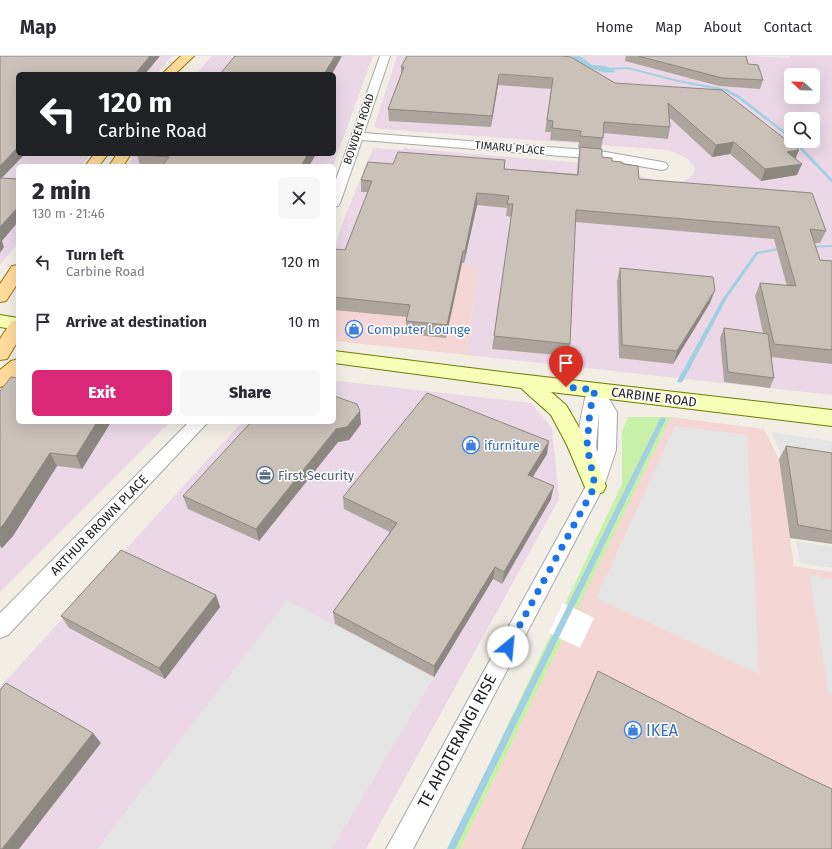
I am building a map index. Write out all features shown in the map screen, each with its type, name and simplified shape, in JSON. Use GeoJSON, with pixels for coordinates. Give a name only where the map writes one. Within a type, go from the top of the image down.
{"type":"FeatureCollection","features":[{"type":"Feature","properties":{"kind":"main road"},"geometry":{"type":"LineString","coordinates":[[171,72],[193,57]]}},
{"type":"Feature","properties":{"kind":"main road"},"geometry":{"type":"LineString","coordinates":[[185,72],[193,57]]}},
{"type":"Feature","properties":{"kind":"main road"},"geometry":{"type":"LineString","coordinates":[[0,297],[16,273]]}},
{"type":"Feature","properties":{"kind":"main road"},"geometry":{"type":"LineString","coordinates":[[0,321],[16,325]]}},
{"type":"Feature","properties":{"kind":"main road"},"geometry":{"type":"LineString","coordinates":[[0,354],[16,328]]}},
{"type":"Feature","properties":{"kind":"main road","name":"CARBINE ROAD"},"geometry":{"type":"LineString","coordinates":[[336,357],[527,382],[832,418]]}},
{"type":"Feature","properties":{"kind":"main road"},"geometry":{"type":"LineString","coordinates":[[0,380],[16,368]]}},
{"type":"Feature","properties":{"kind":"main road"},"geometry":{"type":"LineString","coordinates":[[527,382],[559,410],[578,445],[595,486]]}},
{"type":"Feature","properties":{"kind":"street","name":"BOWDEN ROAD"},"geometry":{"type":"LineString","coordinates":[[336,197],[385,56]]}},
{"type":"Feature","properties":{"kind":"street","name":"TIMARU PLACE"},"geometry":{"type":"LineString","coordinates":[[357,136],[600,155],[662,166]]}},
{"type":"Feature","properties":{"kind":"street"},"geometry":{"type":"LineString","coordinates":[[595,390],[590,410],[587,446],[595,486]]}},
{"type":"Feature","properties":{"kind":"street","name":"ARTHUR BROWN PLACE"},"geometry":{"type":"LineString","coordinates":[[0,628],[196,424]]}},
{"type":"Feature","properties":{"kind":"street","name":"TE AHOTERANGI RISE"},"geometry":{"type":"LineString","coordinates":[[399,849],[595,486]]}},
{"type":"Feature","properties":{"kind":"shaded area"},"geometry":{"type":"Polygon","coordinates":[[[0,56],[172,56],[159,72],[16,72],[16,156],[89,156],[83,164],[16,164],[16,245],[0,265],[0,56]]]}},
{"type":"Feature","properties":{"kind":"shaded area"},"geometry":{"type":"Polygon","coordinates":[[[212,56],[373,56],[334,164],[129,164],[133,156],[336,156],[336,72],[198,72],[212,56]]]}},
{"type":"Feature","properties":{"kind":"shaded area"},"geometry":{"type":"Polygon","coordinates":[[[397,56],[750,56],[790,58],[789,56],[832,56],[832,395],[467,355],[478,267],[336,253],[336,242],[373,148],[403,150],[404,148],[593,164],[661,182],[684,181],[693,175],[695,167],[687,158],[668,150],[381,129],[374,127],[397,56]]]}},
{"type":"Feature","properties":{"kind":"shaded area"},"geometry":{"type":"Polygon","coordinates":[[[336,253],[478,267],[467,355],[336,341],[336,253]]]}},
{"type":"Feature","properties":{"kind":"shaded area"},"geometry":{"type":"Polygon","coordinates":[[[336,382],[531,403],[552,428],[559,499],[366,849],[0,849],[0,687],[240,424],[336,424],[336,382]]]}},
{"type":"Feature","properties":{"kind":"shaded area"},"geometry":{"type":"Polygon","coordinates":[[[0,407],[16,420],[16,424],[168,424],[0,592],[0,407]]]}},
{"type":"Feature","properties":{"kind":"shaded area"},"geometry":{"type":"Polygon","coordinates":[[[671,417],[764,429],[779,459],[794,566],[832,572],[832,849],[460,849],[671,417]]]}},
{"type":"Feature","properties":{"kind":"shaded area"},"geometry":{"type":"Polygon","coordinates":[[[675,426],[747,435],[759,674],[596,598],[675,426]]]}},
{"type":"Feature","properties":{"kind":"shaded area"},"geometry":{"type":"Polygon","coordinates":[[[771,432],[832,441],[832,463],[782,456],[771,432]]]}},
{"type":"Feature","properties":{"kind":"shaded area"},"geometry":{"type":"Polygon","coordinates":[[[796,541],[832,547],[832,568],[800,563],[796,541]]]}},
{"type":"Feature","properties":{"kind":"shaded area"},"geometry":{"type":"Polygon","coordinates":[[[810,575],[832,579],[832,694],[828,692],[810,575]]]}},
{"type":"Feature","properties":{"kind":"shaded area"},"geometry":{"type":"Polygon","coordinates":[[[287,600],[434,677],[332,849],[97,849],[287,600]]]}},
{"type":"Feature","properties":{"kind":"green space"},"geometry":{"type":"Polygon","coordinates":[[[628,417],[671,417],[460,849],[449,849],[622,484],[622,432],[628,417]]]}},
{"type":"Feature","properties":{"kind":"water"},"geometry":{"type":"Polygon","coordinates":[[[571,56],[580,56],[592,65],[606,66],[616,72],[610,73],[592,69],[571,56]]]}},
{"type":"Feature","properties":{"kind":"pier"},"geometry":{"type":"Polygon","coordinates":[[[563,603],[594,618],[580,648],[549,633],[563,603]]]}},
{"type":"Feature","properties":{"kind":"building"},"geometry":{"type":"Polygon","coordinates":[[[0,56],[150,56],[137,72],[16,72],[16,149],[0,166],[0,56]]]}},
{"type":"Feature","properties":{"kind":"building"},"geometry":{"type":"Polygon","coordinates":[[[235,56],[335,56],[325,72],[222,72],[235,56]]]}},
{"type":"Feature","properties":{"kind":"building"},"geometry":{"type":"Polygon","coordinates":[[[407,56],[561,56],[571,57],[615,83],[722,90],[784,138],[784,148],[796,148],[799,150],[787,152],[802,164],[765,169],[734,142],[716,145],[668,103],[670,127],[604,122],[603,138],[580,136],[581,131],[552,128],[553,121],[547,120],[553,78],[499,74],[492,116],[388,109],[404,67],[401,67],[407,56]]]}},
{"type":"Feature","properties":{"kind":"building"},"geometry":{"type":"Polygon","coordinates":[[[638,56],[746,56],[748,64],[758,65],[763,80],[722,78],[638,56]]]}},
{"type":"Feature","properties":{"kind":"building"},"geometry":{"type":"Polygon","coordinates":[[[580,147],[602,149],[602,157],[612,158],[612,161],[622,162],[623,164],[638,166],[639,179],[812,193],[826,231],[810,229],[820,260],[832,261],[832,350],[774,344],[760,283],[796,286],[779,227],[576,210],[570,344],[494,336],[513,204],[507,204],[509,196],[477,193],[447,325],[406,321],[410,305],[336,297],[336,249],[345,250],[372,181],[361,180],[368,162],[393,164],[398,152],[505,160],[504,169],[578,175],[580,147]]]}},
{"type":"Feature","properties":{"kind":"building"},"geometry":{"type":"Polygon","coordinates":[[[158,156],[307,156],[302,164],[164,164],[169,157],[158,156]]]}},
{"type":"Feature","properties":{"kind":"building"},"geometry":{"type":"Polygon","coordinates":[[[0,178],[16,179],[16,209],[0,227],[0,178]]]}},
{"type":"Feature","properties":{"kind":"building"},"geometry":{"type":"Polygon","coordinates":[[[620,268],[713,277],[715,290],[677,351],[622,345],[620,268]]]}},
{"type":"Feature","properties":{"kind":"building"},"geometry":{"type":"Polygon","coordinates":[[[724,328],[768,334],[774,378],[728,372],[724,328]]]}},
{"type":"Feature","properties":{"kind":"building"},"geometry":{"type":"Polygon","coordinates":[[[11,377],[16,378],[16,424],[96,424],[76,456],[50,453],[0,528],[0,391],[11,377]]]}},
{"type":"Feature","properties":{"kind":"building"},"geometry":{"type":"Polygon","coordinates":[[[427,393],[549,441],[528,475],[554,486],[504,572],[495,567],[434,666],[333,612],[397,523],[343,497],[427,393]]]}},
{"type":"Feature","properties":{"kind":"building","name":"First Security"},"geometry":{"type":"Polygon","coordinates":[[[336,397],[357,404],[360,411],[347,427],[336,429],[256,529],[183,496],[249,424],[336,424],[336,397]]]}},
{"type":"Feature","properties":{"kind":"building"},"geometry":{"type":"Polygon","coordinates":[[[786,446],[832,453],[832,531],[798,525],[786,446]]]}},
{"type":"Feature","properties":{"kind":"building"},"geometry":{"type":"Polygon","coordinates":[[[121,550],[216,595],[159,668],[61,616],[121,550]]]}},
{"type":"Feature","properties":{"kind":"building","name":"IKEA"},"geometry":{"type":"Polygon","coordinates":[[[598,671],[832,789],[832,849],[522,849],[598,671]]]}},
{"type":"Feature","properties":{"kind":"building"},"geometry":{"type":"Polygon","coordinates":[[[6,683],[93,733],[2,849],[0,849],[0,690],[6,683]]]}},
{"type":"Feature","properties":{"kind":"waterway"},"geometry":{"type":"LineString","coordinates":[[606,69],[628,68],[678,81],[726,90],[740,98],[784,133]]}},
{"type":"Feature","properties":{"kind":"waterway"},"geometry":{"type":"LineString","coordinates":[[801,148],[832,181]]}},
{"type":"Feature","properties":{"kind":"waterway"},"geometry":{"type":"LineString","coordinates":[[809,247],[832,246]]}},
{"type":"Feature","properties":{"kind":"waterway"},"geometry":{"type":"LineString","coordinates":[[680,381],[725,298],[757,253],[784,248]]}},
{"type":"Feature","properties":{"kind":"waterway"},"geometry":{"type":"LineString","coordinates":[[451,849],[663,419]]}},
{"type":"Feature","properties":{"kind":"place","name":"Computer Lounge"},"geometry":{"type":"Point","coordinates":[354,329]}},
{"type":"Feature","properties":{"kind":"place","name":"ifurniture"},"geometry":{"type":"Point","coordinates":[471,445]}},
{"type":"Feature","properties":{"kind":"place","name":"First Security"},"geometry":{"type":"Point","coordinates":[265,475]}},
{"type":"Feature","properties":{"kind":"place","name":"IKEA"},"geometry":{"type":"Point","coordinates":[633,730]}},
{"type":"Feature","properties":{"kind":"route"},"geometry":{"type":"LineString","coordinates":[[508,647],[595,486],[587,446],[590,410],[595,390],[566,387]]}}]}
